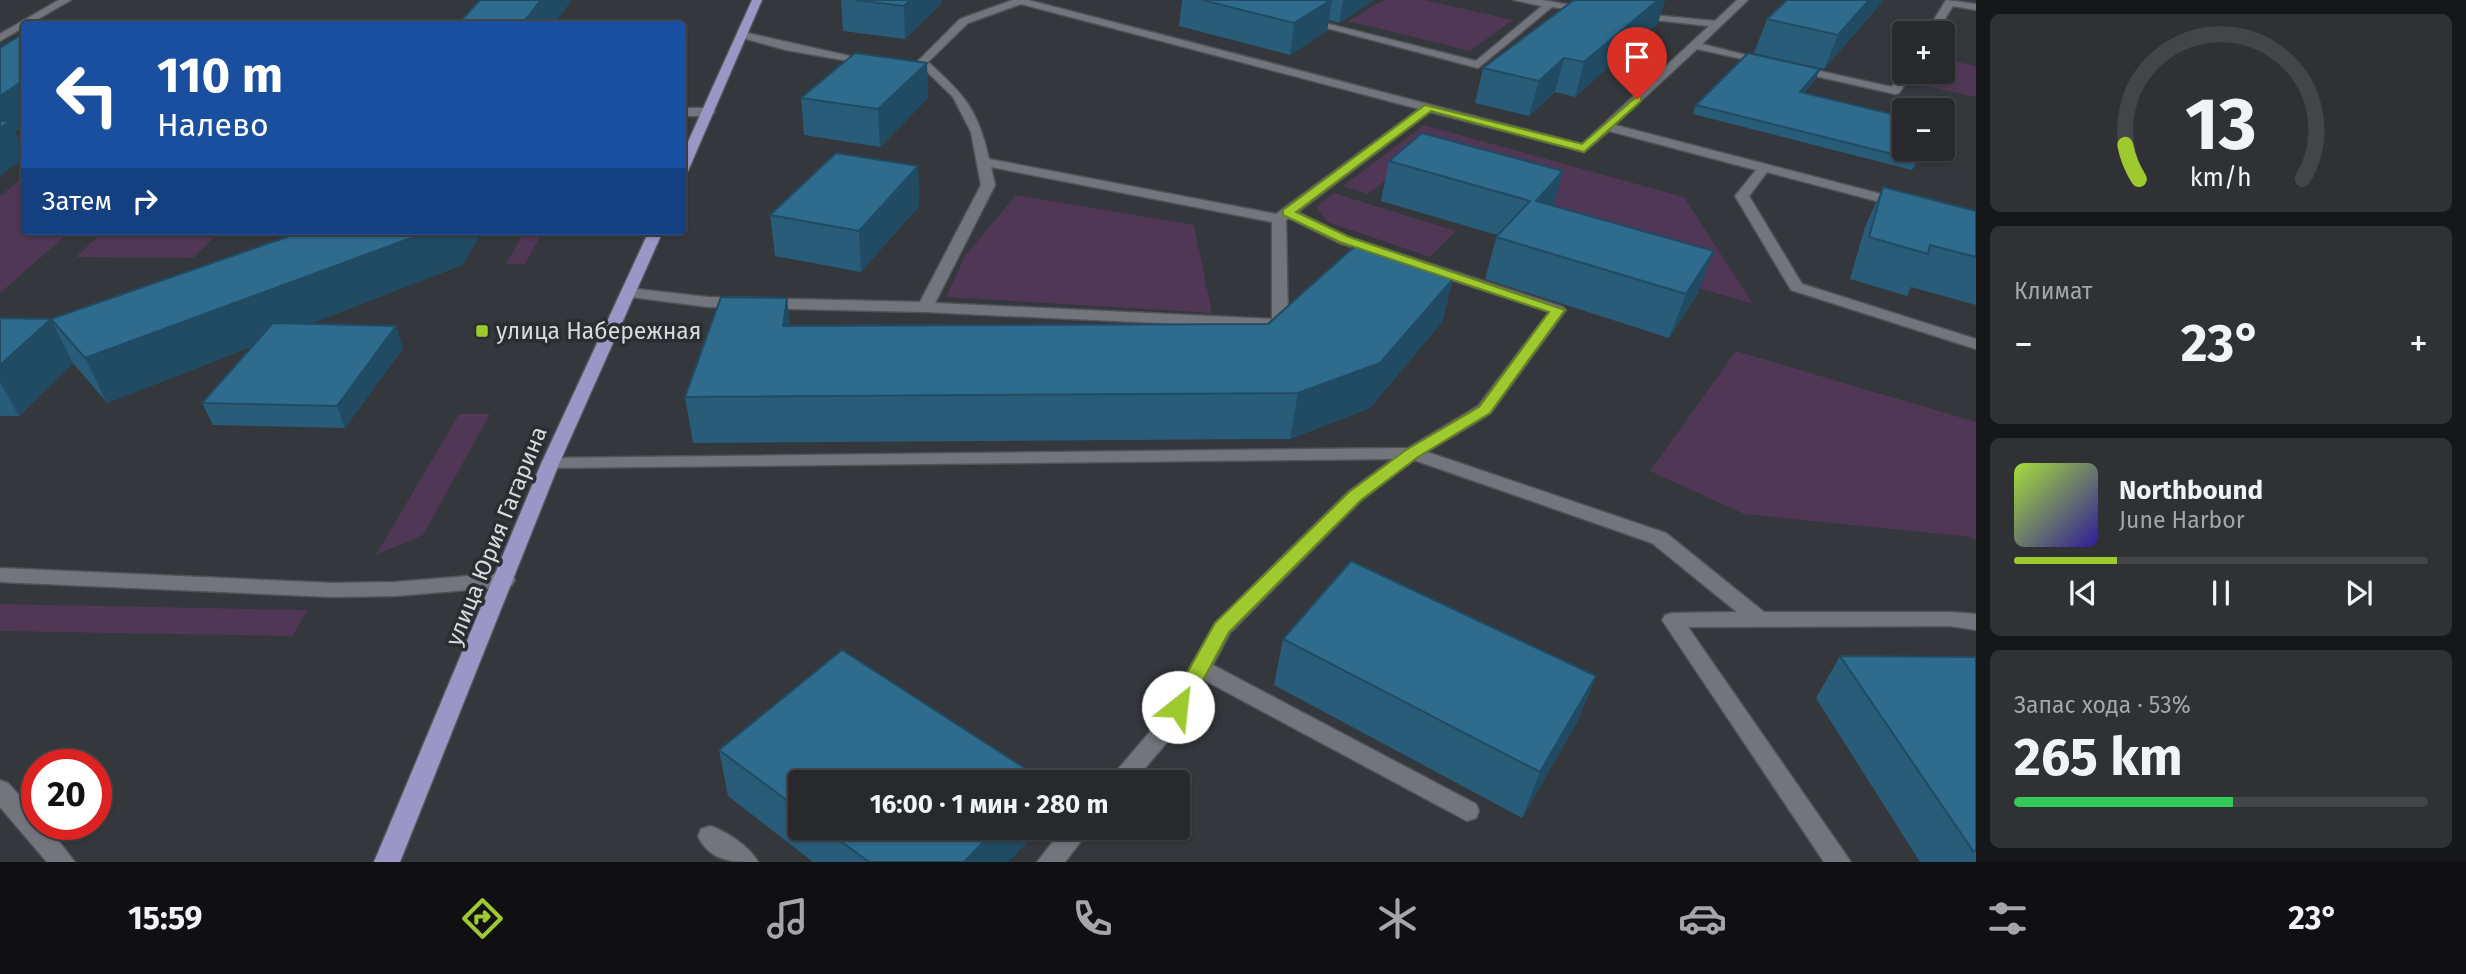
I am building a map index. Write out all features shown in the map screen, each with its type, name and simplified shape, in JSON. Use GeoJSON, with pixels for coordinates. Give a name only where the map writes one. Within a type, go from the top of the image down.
{"type":"FeatureCollection","features":[{"type":"Feature","properties":{"kind":"main road"},"geometry":{"type":"LineString","coordinates":[[686,162],[758,0]]}},
{"type":"Feature","properties":{"kind":"main road","name":"улица Юрия Гагарина"},"geometry":{"type":"LineString","coordinates":[[387,862],[505,580],[550,464],[654,235]]}},
{"type":"Feature","properties":{"kind":"lane"},"geometry":{"type":"LineString","coordinates":[[30,21],[66,0]]}},
{"type":"Feature","properties":{"kind":"lane"},"geometry":{"type":"LineString","coordinates":[[1519,0],[1548,6],[1595,10]]}},
{"type":"Feature","properties":{"kind":"lane"},"geometry":{"type":"LineString","coordinates":[[925,307],[988,185],[977,132],[958,95],[922,62],[964,21],[1020,1],[1584,148],[1743,0]]}},
{"type":"Feature","properties":{"kind":"lane"},"geometry":{"type":"LineString","coordinates":[[1948,1],[1976,7]]}},
{"type":"Feature","properties":{"kind":"lane"},"geometry":{"type":"LineString","coordinates":[[1948,1],[1976,20]]}},
{"type":"Feature","properties":{"kind":"lane"},"geometry":{"type":"LineString","coordinates":[[1937,21],[1948,1]]}},
{"type":"Feature","properties":{"kind":"lane"},"geometry":{"type":"LineString","coordinates":[[1297,18],[1478,65],[1548,6]]}},
{"type":"Feature","properties":{"kind":"lane"},"geometry":{"type":"LineString","coordinates":[[1622,13],[1716,24]]}},
{"type":"Feature","properties":{"kind":"lane"},"geometry":{"type":"LineString","coordinates":[[0,38],[21,26]]}},
{"type":"Feature","properties":{"kind":"lane"},"geometry":{"type":"LineString","coordinates":[[743,35],[786,47],[880,63]]}},
{"type":"Feature","properties":{"kind":"lane"},"geometry":{"type":"LineString","coordinates":[[1695,45],[1777,65]]}},
{"type":"Feature","properties":{"kind":"lane"},"geometry":{"type":"LineString","coordinates":[[907,68],[933,72]]}},
{"type":"Feature","properties":{"kind":"lane"},"geometry":{"type":"LineString","coordinates":[[1790,68],[1895,91],[1899,84]]}},
{"type":"Feature","properties":{"kind":"lane"},"geometry":{"type":"LineString","coordinates":[[1284,216],[1429,107]]}},
{"type":"Feature","properties":{"kind":"lane"},"geometry":{"type":"LineString","coordinates":[[686,111],[709,111]]}},
{"type":"Feature","properties":{"kind":"lane"},"geometry":{"type":"LineString","coordinates":[[1608,127],[1909,205]]}},
{"type":"Feature","properties":{"kind":"lane"},"geometry":{"type":"LineString","coordinates":[[983,162],[1284,216],[1344,240],[1558,310],[1484,410],[1412,453],[1355,496],[1222,628],[1168,726],[1130,770]]}},
{"type":"Feature","properties":{"kind":"lane"},"geometry":{"type":"LineString","coordinates":[[1763,169],[1742,196],[1796,287],[1976,344]]}},
{"type":"Feature","properties":{"kind":"lane"},"geometry":{"type":"LineString","coordinates":[[628,293],[708,302],[925,307],[1280,324],[1284,216]]}},
{"type":"Feature","properties":{"kind":"lane"},"geometry":{"type":"LineString","coordinates":[[550,464],[1412,453],[1659,538],[1759,620]]}},
{"type":"Feature","properties":{"kind":"lane"},"geometry":{"type":"LineString","coordinates":[[0,575],[332,590],[395,589],[505,580]]}},
{"type":"Feature","properties":{"kind":"lane"},"geometry":{"type":"LineString","coordinates":[[1838,862],[1672,620],[1950,619],[1976,622]]}},
{"type":"Feature","properties":{"kind":"lane"},"geometry":{"type":"LineString","coordinates":[[1200,668],[1467,811]]}},
{"type":"Feature","properties":{"kind":"lane"},"geometry":{"type":"LineString","coordinates":[[0,790],[62,862]]}},
{"type":"Feature","properties":{"kind":"lane"},"geometry":{"type":"LineString","coordinates":[[710,836],[745,862]]}},
{"type":"Feature","properties":{"kind":"lane"},"geometry":{"type":"LineString","coordinates":[[1050,862],[1069,840]]}},
{"type":"Feature","properties":{"kind":"shaded area"},"geometry":{"type":"Polygon","coordinates":[[[1384,0],[1424,0],[1513,20],[1470,51],[1348,21],[1384,0]]]}},
{"type":"Feature","properties":{"kind":"shaded area"},"geometry":{"type":"Polygon","coordinates":[[[1955,62],[1976,66],[1976,97],[1916,84],[1955,84],[1955,62]]]}},
{"type":"Feature","properties":{"kind":"shaded area"},"geometry":{"type":"Polygon","coordinates":[[[1424,125],[1684,197],[1753,304],[1537,241],[1406,165],[1368,194],[1343,186],[1424,125]]]}},
{"type":"Feature","properties":{"kind":"shaded area"},"geometry":{"type":"Polygon","coordinates":[[[21,179],[21,235],[66,235],[0,293],[0,196],[21,179]]]}},
{"type":"Feature","properties":{"kind":"shaded area"},"geometry":{"type":"Polygon","coordinates":[[[1334,193],[1456,231],[1430,257],[1327,222],[1316,207],[1334,193]]]}},
{"type":"Feature","properties":{"kind":"shaded area"},"geometry":{"type":"Polygon","coordinates":[[[1016,195],[1194,225],[1212,313],[946,297],[965,256],[1016,195]]]}},
{"type":"Feature","properties":{"kind":"shaded area"},"geometry":{"type":"Polygon","coordinates":[[[100,235],[216,235],[193,258],[76,257],[100,235]]]}},
{"type":"Feature","properties":{"kind":"shaded area"},"geometry":{"type":"Polygon","coordinates":[[[523,235],[541,235],[525,264],[506,264],[523,235]]]}},
{"type":"Feature","properties":{"kind":"shaded area"},"geometry":{"type":"Polygon","coordinates":[[[1736,351],[1976,422],[1976,541],[1971,537],[1744,514],[1650,471],[1736,351]]]}},
{"type":"Feature","properties":{"kind":"shaded area"},"geometry":{"type":"Polygon","coordinates":[[[459,414],[490,414],[423,535],[376,555],[459,414]]]}},
{"type":"Feature","properties":{"kind":"shaded area"},"geometry":{"type":"Polygon","coordinates":[[[0,604],[308,610],[292,636],[0,631],[0,604]]]}},
{"type":"Feature","properties":{"kind":"building"},"geometry":{"type":"Polygon","coordinates":[[[480,0],[541,0],[524,21],[461,21],[480,0]]]}},
{"type":"Feature","properties":{"kind":"building"},"geometry":{"type":"Polygon","coordinates":[[[855,0],[910,0],[904,6],[855,0]]]}},
{"type":"Feature","properties":{"kind":"building"},"geometry":{"type":"Polygon","coordinates":[[[1202,0],[1331,0],[1294,23],[1202,0]]]}},
{"type":"Feature","properties":{"kind":"building"},"geometry":{"type":"Polygon","coordinates":[[[1574,0],[1658,0],[1584,62],[1564,58],[1539,81],[1483,68],[1574,0]]]}},
{"type":"Feature","properties":{"kind":"building"},"geometry":{"type":"Polygon","coordinates":[[[1787,0],[1869,0],[1838,35],[1767,19],[1787,0]]]}},
{"type":"Feature","properties":{"kind":"building"},"geometry":{"type":"Polygon","coordinates":[[[21,35],[21,82],[0,96],[0,48],[21,35]]]}},
{"type":"Feature","properties":{"kind":"building"},"geometry":{"type":"Polygon","coordinates":[[[855,53],[927,63],[878,109],[801,98],[855,53]]]}},
{"type":"Feature","properties":{"kind":"building"},"geometry":{"type":"Polygon","coordinates":[[[1748,53],[1820,69],[1800,92],[1892,114],[1892,154],[1696,105],[1748,53]]]}},
{"type":"Feature","properties":{"kind":"building"},"geometry":{"type":"Polygon","coordinates":[[[0,121],[10,121],[0,128],[0,121]]]}},
{"type":"Feature","properties":{"kind":"building"},"geometry":{"type":"Polygon","coordinates":[[[1422,133],[1563,171],[1536,201],[1714,251],[1686,294],[1496,237],[1530,201],[1389,161],[1422,133]]]}},
{"type":"Feature","properties":{"kind":"building"},"geometry":{"type":"Polygon","coordinates":[[[836,153],[918,166],[859,231],[770,215],[836,153]]]}},
{"type":"Feature","properties":{"kind":"building"},"geometry":{"type":"Polygon","coordinates":[[[1883,187],[1976,211],[1976,257],[1930,245],[1928,254],[1869,237],[1883,187]]]}},
{"type":"Feature","properties":{"kind":"building"},"geometry":{"type":"Polygon","coordinates":[[[292,235],[419,235],[85,358],[51,319],[292,235]]]}},
{"type":"Feature","properties":{"kind":"building"},"geometry":{"type":"Polygon","coordinates":[[[1355,246],[1453,279],[1380,363],[1298,393],[685,397],[721,297],[787,298],[783,326],[1268,324],[1355,246]]]}},
{"type":"Feature","properties":{"kind":"building"},"geometry":{"type":"Polygon","coordinates":[[[0,318],[51,319],[0,365],[0,318]]]}},
{"type":"Feature","properties":{"kind":"building"},"geometry":{"type":"Polygon","coordinates":[[[273,323],[396,326],[337,406],[202,403],[273,323]]]}},
{"type":"Feature","properties":{"kind":"building"},"geometry":{"type":"Polygon","coordinates":[[[1351,561],[1596,676],[1540,772],[1283,639],[1351,561]]]}},
{"type":"Feature","properties":{"kind":"building"},"geometry":{"type":"Polygon","coordinates":[[[842,650],[1028,770],[788,770],[788,801],[719,750],[842,650]]]}},
{"type":"Feature","properties":{"kind":"building"},"geometry":{"type":"Polygon","coordinates":[[[1840,656],[1976,657],[1976,851],[1973,851],[1840,656]]]}},
{"type":"Feature","properties":{"kind":"building"},"geometry":{"type":"Polygon","coordinates":[[[839,840],[985,840],[964,862],[869,862],[839,840]]]}},
{"type":"Feature","properties":{"kind":"place","name":"улица Набережная"},"geometry":{"type":"Point","coordinates":[482,331]}},
{"type":"Feature","properties":{"kind":"route"},"geometry":{"type":"LineString","coordinates":[[1178,707],[1222,628],[1355,496],[1412,453],[1484,410],[1558,310],[1344,240],[1288,212],[1429,107],[1584,148],[1637,99]]}}]}
